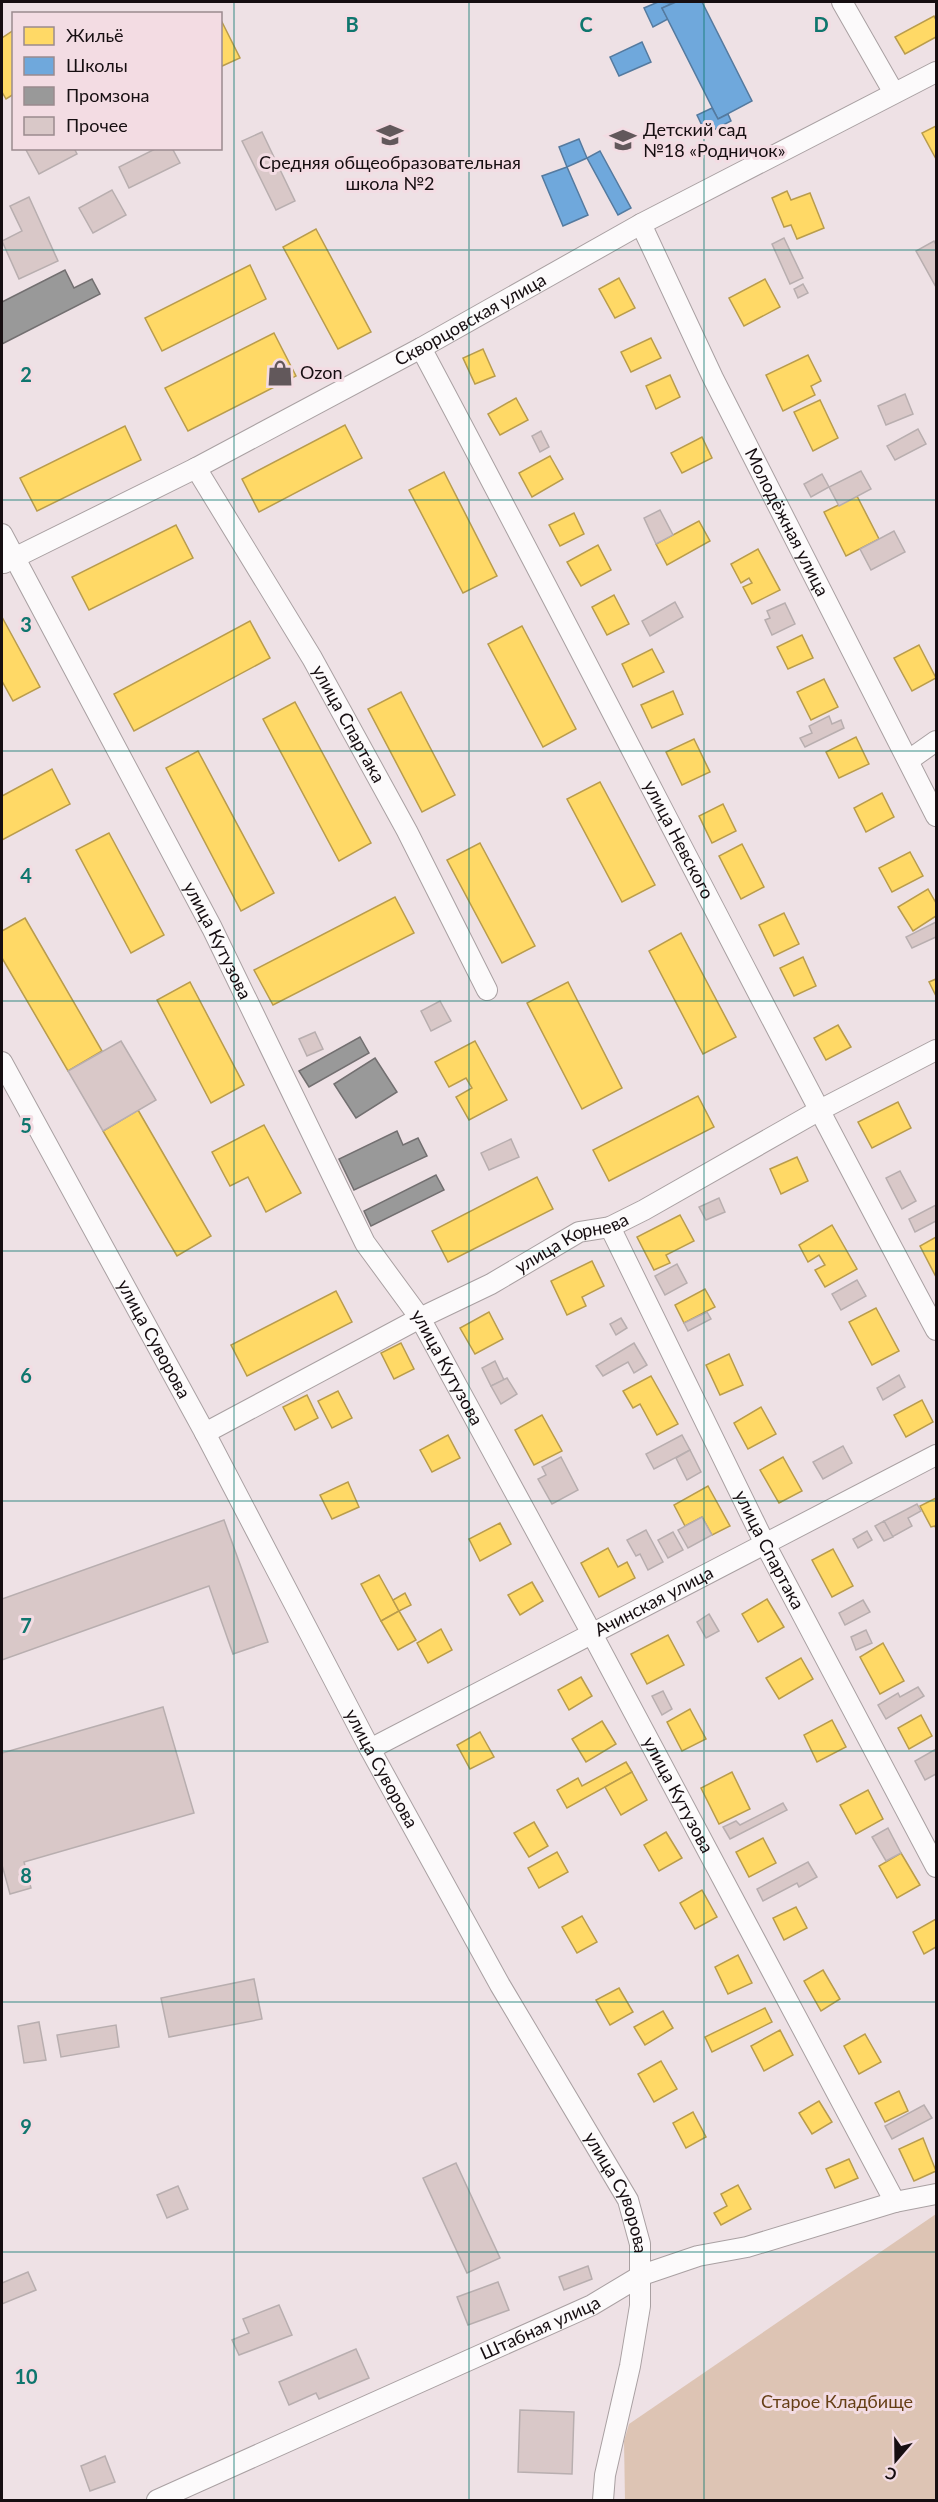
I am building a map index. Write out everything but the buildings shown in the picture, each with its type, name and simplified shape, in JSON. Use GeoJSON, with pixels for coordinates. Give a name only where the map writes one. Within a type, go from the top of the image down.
{"type":"FeatureCollection","features":[{"type":"Feature","properties":{"kind":"street"},"geometry":{"type":"LineString","coordinates":[[842,2],[894,93]]}},
{"type":"Feature","properties":{"kind":"street","name":"Скворцовская улица"},"geometry":{"type":"LineString","coordinates":[[8,561],[196,468],[421,348],[641,224],[936,72]]}},
{"type":"Feature","properties":{"kind":"street","name":"Молодёжная улица"},"geometry":{"type":"LineString","coordinates":[[641,224],[713,378],[936,816]]}},
{"type":"Feature","properties":{"kind":"street","name":"улица Невского"},"geometry":{"type":"LineString","coordinates":[[421,348],[549,589],[818,1111],[936,1330]]}},
{"type":"Feature","properties":{"kind":"street","name":"улица Спартака"},"geometry":{"type":"LineString","coordinates":[[196,468],[317,667],[407,831],[487,990]]}},
{"type":"Feature","properties":{"kind":"street","name":"улица Кутузова"},"geometry":{"type":"LineString","coordinates":[[2,534],[8,561],[212,928],[366,1243],[420,1318],[591,1632],[895,2202]]}},
{"type":"Feature","properties":{"kind":"street"},"geometry":{"type":"LineString","coordinates":[[909,760],[936,741]]}},
{"type":"Feature","properties":{"kind":"street","name":"улица Корнева"},"geometry":{"type":"LineString","coordinates":[[205,1433],[420,1318],[491,1284],[579,1232],[609,1227],[644,1210],[818,1111],[936,1050]]}},
{"type":"Feature","properties":{"kind":"street","name":"улица Суворова"},"geometry":{"type":"LineString","coordinates":[[2,1062],[205,1433],[370,1749],[500,1985],[628,2200],[640,2244],[642,2275],[630,2366],[605,2475],[603,2500]]}},
{"type":"Feature","properties":{"kind":"street","name":"улица Спартака"},"geometry":{"type":"LineString","coordinates":[[609,1227],[765,1544],[936,1867]]}},
{"type":"Feature","properties":{"kind":"street","name":"Ачинская улица"},"geometry":{"type":"LineString","coordinates":[[370,1749],[591,1632],[936,1455]]}},
{"type":"Feature","properties":{"kind":"street","name":"Штабная улица"},"geometry":{"type":"LineString","coordinates":[[157,2500],[592,2305],[642,2275],[698,2256],[747,2247],[895,2202],[936,2194]]}},
{"type":"Feature","properties":{"kind":"green space","name":"Старое Кладбище"},"geometry":{"type":"Polygon","coordinates":[[[936,2214],[936,2500],[625,2500],[624,2441],[629,2424],[936,2214]]]}},
{"type":"Feature","properties":{"kind":"place","name":"Средняя общеобразовательная школа №2"},"geometry":{"type":"Point","coordinates":[390,135]}},
{"type":"Feature","properties":{"kind":"place","name":"Детский сад №18 «Родничок»"},"geometry":{"type":"Point","coordinates":[623,140]}},
{"type":"Feature","properties":{"kind":"place","name":"Ozon"},"geometry":{"type":"Point","coordinates":[280,373]}}]}
